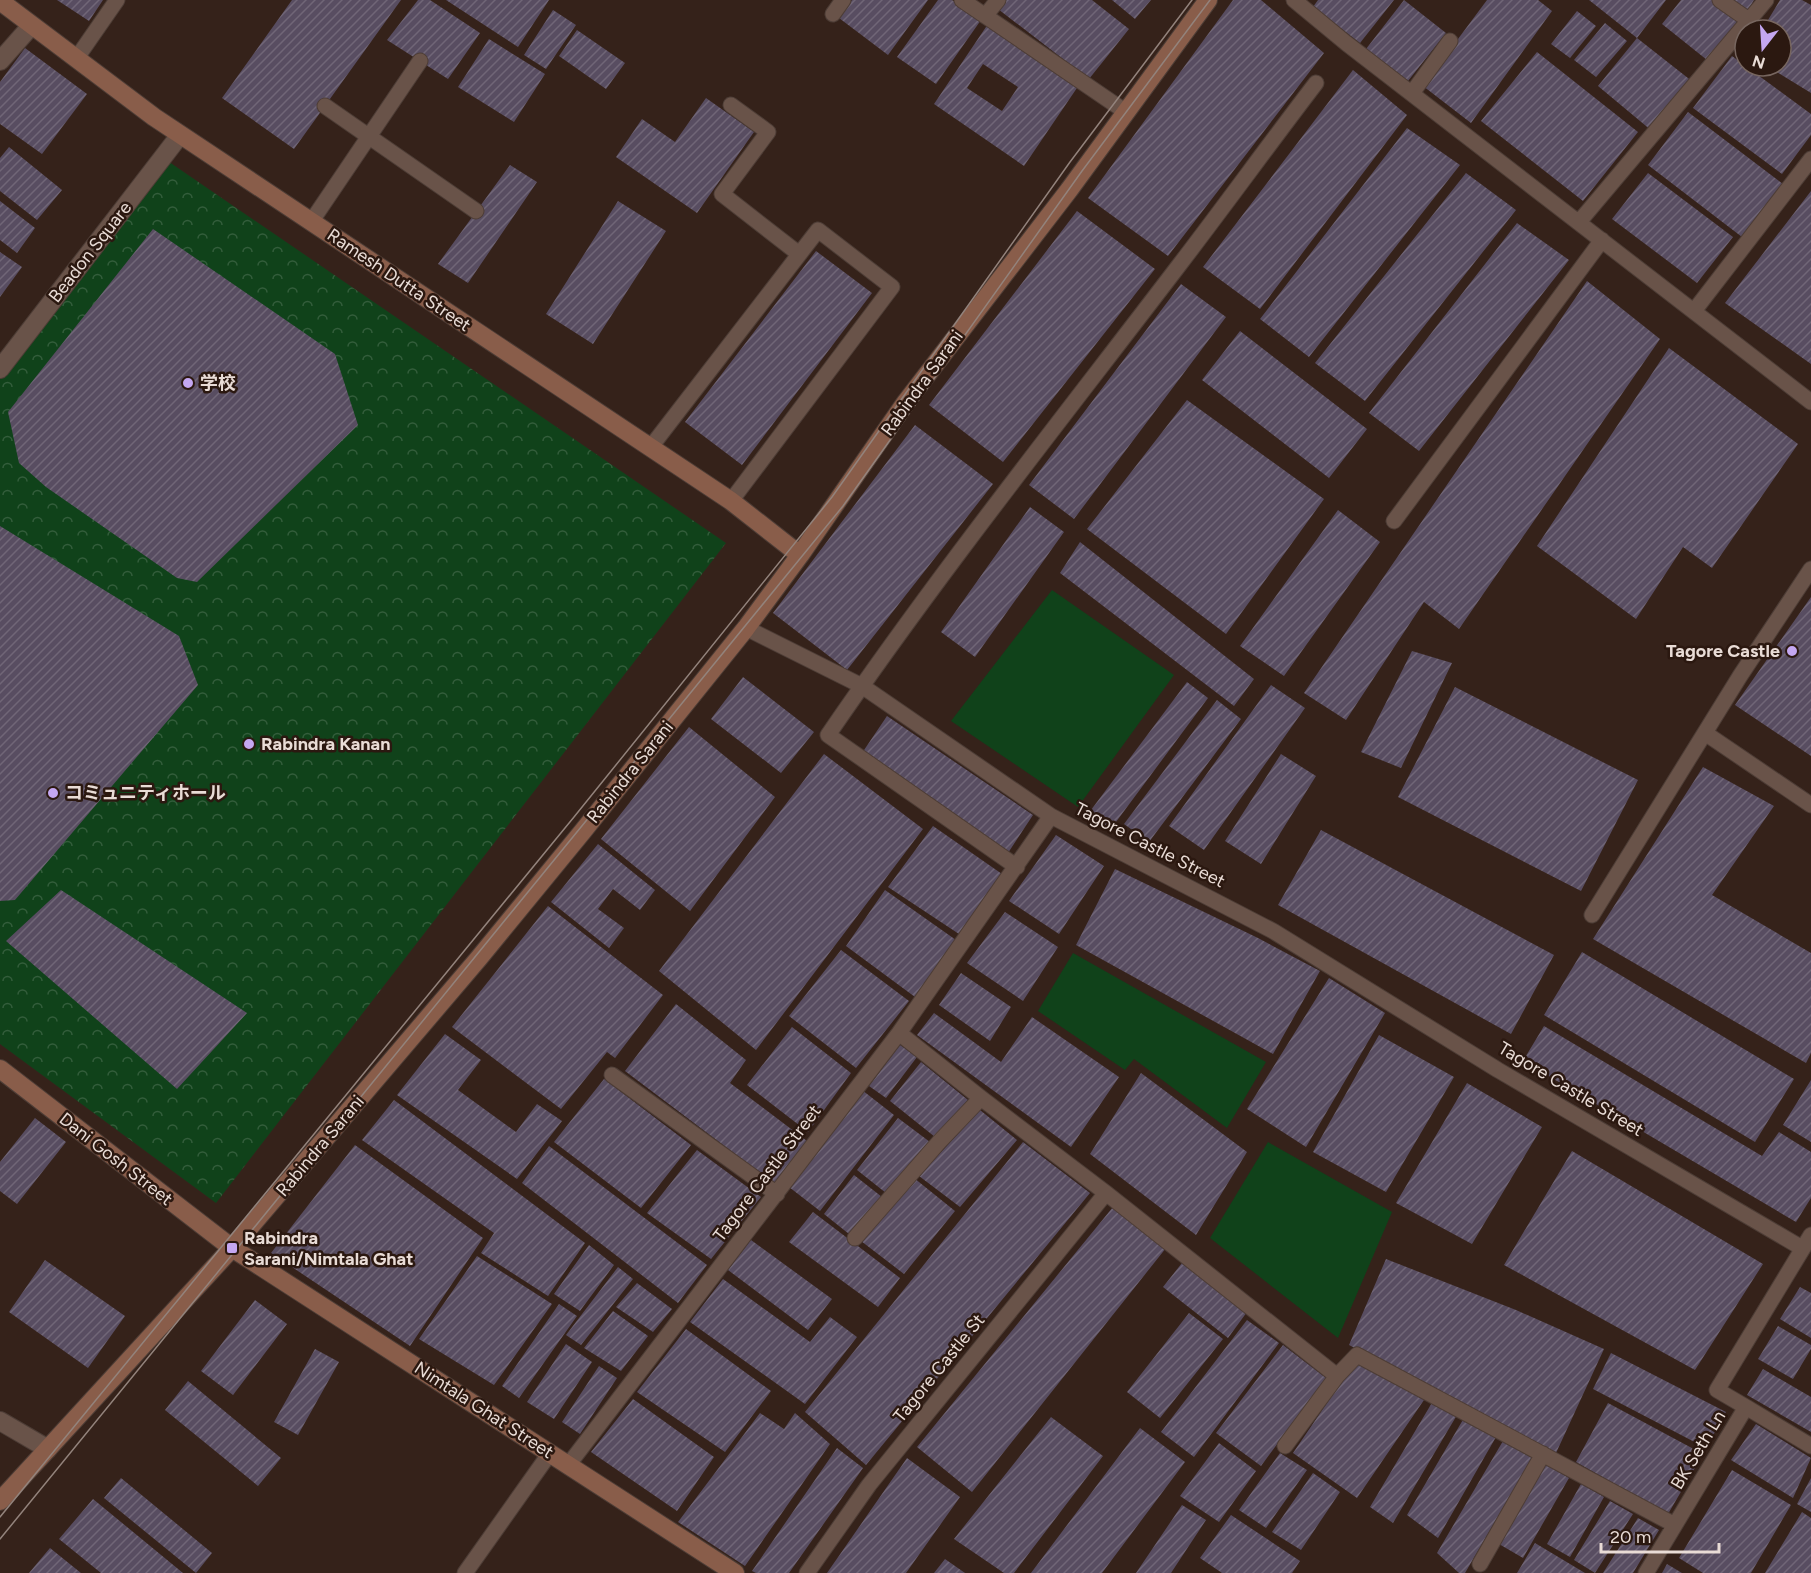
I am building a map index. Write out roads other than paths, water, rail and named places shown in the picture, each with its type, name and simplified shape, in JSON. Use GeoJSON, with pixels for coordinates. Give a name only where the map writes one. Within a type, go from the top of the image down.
{"type":"FeatureCollection","features":[{"type":"Feature","properties":{"kind":"main road","name":"Rabindra Sarani"},"geometry":{"type":"LineString","coordinates":[[0,1501],[232,1248],[493,941],[746,628],[800,555],[906,402],[1208,0]]}},
{"type":"Feature","properties":{"kind":"main road","name":"Ramesh Dutta Street"},"geometry":{"type":"LineString","coordinates":[[0,2],[180,135],[731,501],[800,555]]}},
{"type":"Feature","properties":{"kind":"main road","name":"Dani Gosh Street"},"geometry":{"type":"LineString","coordinates":[[0,1069],[232,1248]]}},
{"type":"Feature","properties":{"kind":"main road","name":"Nimtala Ghat Street"},"geometry":{"type":"LineString","coordinates":[[232,1248],[735,1573]]}},
{"type":"Feature","properties":{"kind":"street"},"geometry":{"type":"LineString","coordinates":[[0,61],[32,26]]}},
{"type":"Feature","properties":{"kind":"street","name":"Beadon Square"},"geometry":{"type":"LineString","coordinates":[[0,369],[180,135]]}},
{"type":"Feature","properties":{"kind":"street"},"geometry":{"type":"LineString","coordinates":[[0,1421],[48,1449]]}},
{"type":"Feature","properties":{"kind":"lane"},"geometry":{"type":"LineString","coordinates":[[76,59],[117,0]]}},
{"type":"Feature","properties":{"kind":"lane"},"geometry":{"type":"LineString","coordinates":[[962,0],[1126,112]]}},
{"type":"Feature","properties":{"kind":"lane"},"geometry":{"type":"LineString","coordinates":[[985,16],[998,0]]}},
{"type":"Feature","properties":{"kind":"lane"},"geometry":{"type":"LineString","coordinates":[[1294,0],[1811,402]]}},
{"type":"Feature","properties":{"kind":"lane"},"geometry":{"type":"LineString","coordinates":[[1720,0],[1746,18]]}},
{"type":"Feature","properties":{"kind":"lane"},"geometry":{"type":"LineString","coordinates":[[1752,18],[1766,0]]}},
{"type":"Feature","properties":{"kind":"lane"},"geometry":{"type":"LineString","coordinates":[[1412,93],[1450,41]]}},
{"type":"Feature","properties":{"kind":"lane"},"geometry":{"type":"LineString","coordinates":[[1579,222],[1733,41]]}},
{"type":"Feature","properties":{"kind":"lane"},"geometry":{"type":"LineString","coordinates":[[311,222],[420,61]]}},
{"type":"Feature","properties":{"kind":"lane"},"geometry":{"type":"LineString","coordinates":[[1017,867],[828,735],[1008,487],[1316,83]]}},
{"type":"Feature","properties":{"kind":"lane"},"geometry":{"type":"LineString","coordinates":[[731,105],[768,132],[722,194],[799,254]]}},
{"type":"Feature","properties":{"kind":"lane"},"geometry":{"type":"LineString","coordinates":[[325,106],[476,211]]}},
{"type":"Feature","properties":{"kind":"lane"},"geometry":{"type":"LineString","coordinates":[[1694,311],[1811,159]]}},
{"type":"Feature","properties":{"kind":"lane"},"geometry":{"type":"LineString","coordinates":[[650,448],[818,230],[892,287],[731,501]]}},
{"type":"Feature","properties":{"kind":"lane"},"geometry":{"type":"LineString","coordinates":[[1394,521],[1602,240]]}},
{"type":"Feature","properties":{"kind":"lane"},"geometry":{"type":"LineString","coordinates":[[1592,915],[1705,733],[1811,569]]}},
{"type":"Feature","properties":{"kind":"lane"},"geometry":{"type":"LineString","coordinates":[[746,628],[862,686],[1051,816]]}},
{"type":"Feature","properties":{"kind":"lane"},"geometry":{"type":"LineString","coordinates":[[1705,733],[1811,805]]}},
{"type":"Feature","properties":{"kind":"lane","name":"Tagore Castle Street"},"geometry":{"type":"LineString","coordinates":[[569,1464],[899,1033],[1051,816],[1273,931],[1498,1070],[1807,1241]]}},
{"type":"Feature","properties":{"kind":"lane"},"geometry":{"type":"LineString","coordinates":[[899,1033],[1107,1193],[1337,1376]]}},
{"type":"Feature","properties":{"kind":"lane"},"geometry":{"type":"LineString","coordinates":[[612,1075],[777,1194]]}},
{"type":"Feature","properties":{"kind":"lane"},"geometry":{"type":"LineString","coordinates":[[855,1238],[981,1098]]}},
{"type":"Feature","properties":{"kind":"lane","name":"Tagore Castle St"},"geometry":{"type":"LineString","coordinates":[[807,1573],[869,1485],[1107,1193]]}},
{"type":"Feature","properties":{"kind":"lane","name":"BK Seth Ln"},"geometry":{"type":"LineString","coordinates":[[1646,1573],[1746,1407],[1717,1390],[1807,1241]]}},
{"type":"Feature","properties":{"kind":"lane"},"geometry":{"type":"LineString","coordinates":[[1285,1446],[1337,1376],[1357,1355],[1675,1525]]}},
{"type":"Feature","properties":{"kind":"lane"},"geometry":{"type":"LineString","coordinates":[[1746,1407],[1811,1446]]}},
{"type":"Feature","properties":{"kind":"lane"},"geometry":{"type":"LineString","coordinates":[[465,1573],[550,1453]]}},
{"type":"Feature","properties":{"kind":"lane"},"geometry":{"type":"LineString","coordinates":[[1480,1564],[1543,1454]]}},
{"type":"Feature","properties":{"kind":"tram line"},"geometry":{"type":"LineString","coordinates":[[0,1517],[574,817],[832,497],[1070,162],[1192,0]]}},
{"type":"Feature","properties":{"kind":"tram line"},"geometry":{"type":"LineString","coordinates":[[0,1539],[843,506],[1082,171],[1210,0]]}},
{"type":"Feature","properties":{"kind":"place","name":"学校"},"geometry":{"type":"Point","coordinates":[188,383]}},
{"type":"Feature","properties":{"kind":"place","name":"Tagore Castle"},"geometry":{"type":"Point","coordinates":[1792,651]}},
{"type":"Feature","properties":{"kind":"place","name":"Rabindra Kanan"},"geometry":{"type":"Point","coordinates":[249,744]}},
{"type":"Feature","properties":{"kind":"place","name":"コミュニティホール"},"geometry":{"type":"Point","coordinates":[53,793]}},
{"type":"Feature","properties":{"kind":"place","name":"Rabindra Sarani/Nimtala Ghat"},"geometry":{"type":"Point","coordinates":[232,1248]}}]}
